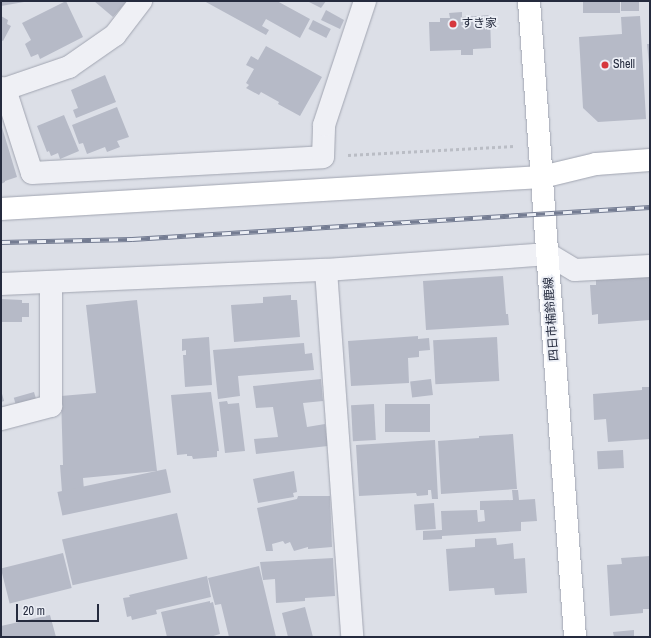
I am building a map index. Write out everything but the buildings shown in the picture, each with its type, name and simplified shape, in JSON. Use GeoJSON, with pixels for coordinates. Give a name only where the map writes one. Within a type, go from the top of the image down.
{"type":"FeatureCollection","features":[{"type":"Feature","properties":{"kind":"street"},"geometry":{"type":"LineString","coordinates":[[141,1],[115,35],[69,67],[3,88],[32,173],[323,157],[324,125],[365,1]]}},
{"type":"Feature","properties":{"kind":"street","name":"四日市楠鈴鹿線"},"geometry":{"type":"LineString","coordinates":[[529,1],[541,145],[542,177],[575,637]]}},
{"type":"Feature","properties":{"kind":"street"},"geometry":{"type":"LineString","coordinates":[[1,209],[542,177],[596,164],[650,160]]}},
{"type":"Feature","properties":{"kind":"street"},"geometry":{"type":"LineString","coordinates":[[1,284],[326,270],[548,254],[575,270],[650,266]]}},
{"type":"Feature","properties":{"kind":"street"},"geometry":{"type":"LineString","coordinates":[[326,270],[352,637]]}},
{"type":"Feature","properties":{"kind":"street"},"geometry":{"type":"LineString","coordinates":[[1,419],[51,406],[51,282]]}},
{"type":"Feature","properties":{"kind":"path"},"geometry":{"type":"LineString","coordinates":[[323,157],[541,145]]}},
{"type":"Feature","properties":{"kind":"railway"},"geometry":{"type":"LineString","coordinates":[[1,242],[132,239],[650,207]]}},
{"type":"Feature","properties":{"kind":"place","name":"すき家"},"geometry":{"type":"Point","coordinates":[453,24]}},
{"type":"Feature","properties":{"kind":"place","name":"Shell"},"geometry":{"type":"Point","coordinates":[605,65]}}]}
